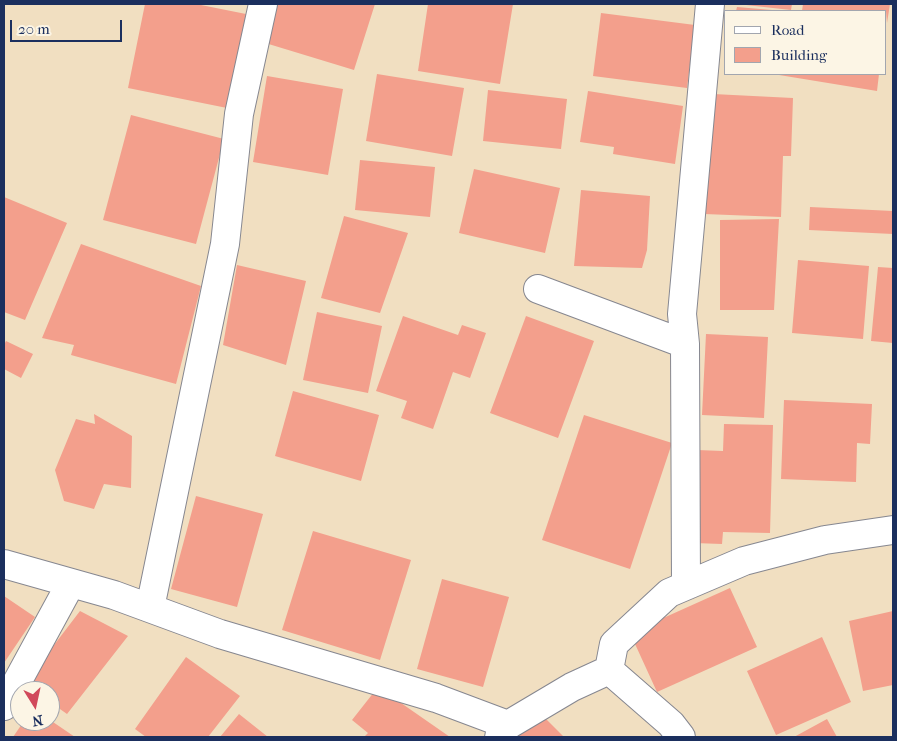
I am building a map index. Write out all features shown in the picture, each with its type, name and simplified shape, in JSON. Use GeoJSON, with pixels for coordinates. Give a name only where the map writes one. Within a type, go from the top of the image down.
{"type":"FeatureCollection","features":[{"type":"Feature","properties":{"kind":"street"},"geometry":{"type":"LineString","coordinates":[[150,608],[225,244],[239,114],[263,4]]}},
{"type":"Feature","properties":{"kind":"street"},"geometry":{"type":"LineString","coordinates":[[686,586],[685,344],[682,314],[710,4]]}},
{"type":"Feature","properties":{"kind":"street"},"geometry":{"type":"LineString","coordinates":[[538,289],[685,344]]}},
{"type":"Feature","properties":{"kind":"street"},"geometry":{"type":"LineString","coordinates":[[609,670],[614,644],[669,593],[744,561],[825,540],[893,530]]}},
{"type":"Feature","properties":{"kind":"street"},"geometry":{"type":"LineString","coordinates":[[4,564],[114,595],[220,634],[436,698],[503,731],[572,687],[609,670]]}},
{"type":"Feature","properties":{"kind":"street"},"geometry":{"type":"LineString","coordinates":[[4,706],[71,583]]}},
{"type":"Feature","properties":{"kind":"street"},"geometry":{"type":"LineString","coordinates":[[609,670],[670,724],[681,737]]}},
{"type":"Feature","properties":{"kind":"building"},"geometry":{"type":"Polygon","coordinates":[[[145,4],[196,4],[246,14],[227,108],[128,88],[145,4]]]}},
{"type":"Feature","properties":{"kind":"building"},"geometry":{"type":"Polygon","coordinates":[[[274,4],[375,4],[354,70],[262,42],[274,4]]]}},
{"type":"Feature","properties":{"kind":"building"},"geometry":{"type":"Polygon","coordinates":[[[428,4],[513,4],[500,84],[418,71],[428,4]]]}},
{"type":"Feature","properties":{"kind":"building"},"geometry":{"type":"Polygon","coordinates":[[[746,4],[792,4],[791,10],[746,4]]]}},
{"type":"Feature","properties":{"kind":"building"},"geometry":{"type":"Polygon","coordinates":[[[803,4],[890,4],[887,23],[887,10],[802,10],[803,4]]]}},
{"type":"Feature","properties":{"kind":"building"},"geometry":{"type":"Polygon","coordinates":[[[737,7],[772,10],[736,10],[737,7]]]}},
{"type":"Feature","properties":{"kind":"building"},"geometry":{"type":"Polygon","coordinates":[[[601,13],[695,25],[687,88],[593,76],[601,13]]]}},
{"type":"Feature","properties":{"kind":"building"},"geometry":{"type":"Polygon","coordinates":[[[377,74],[464,88],[452,156],[366,141],[377,74]]]}},
{"type":"Feature","properties":{"kind":"building"},"geometry":{"type":"Polygon","coordinates":[[[779,75],[879,75],[877,91],[779,75]]]}},
{"type":"Feature","properties":{"kind":"building"},"geometry":{"type":"Polygon","coordinates":[[[267,76],[343,89],[328,175],[253,162],[267,76]]]}},
{"type":"Feature","properties":{"kind":"building"},"geometry":{"type":"Polygon","coordinates":[[[488,90],[567,99],[561,149],[483,141],[488,90]]]}},
{"type":"Feature","properties":{"kind":"building"},"geometry":{"type":"Polygon","coordinates":[[[588,91],[683,106],[675,164],[613,154],[614,147],[580,142],[588,91]]]}},
{"type":"Feature","properties":{"kind":"building"},"geometry":{"type":"Polygon","coordinates":[[[713,94],[793,98],[791,156],[783,156],[781,217],[704,214],[707,156],[711,156],[713,94]]]}},
{"type":"Feature","properties":{"kind":"building"},"geometry":{"type":"Polygon","coordinates":[[[131,115],[224,139],[196,244],[103,220],[131,115]]]}},
{"type":"Feature","properties":{"kind":"building"},"geometry":{"type":"Polygon","coordinates":[[[360,160],[435,167],[430,217],[355,210],[360,160]]]}},
{"type":"Feature","properties":{"kind":"building"},"geometry":{"type":"Polygon","coordinates":[[[474,169],[560,188],[545,253],[459,233],[474,169]]]}},
{"type":"Feature","properties":{"kind":"building"},"geometry":{"type":"Polygon","coordinates":[[[581,190],[650,196],[647,250],[642,268],[574,266],[581,190]]]}},
{"type":"Feature","properties":{"kind":"building"},"geometry":{"type":"Polygon","coordinates":[[[4,197],[67,223],[25,320],[4,312],[4,197]]]}},
{"type":"Feature","properties":{"kind":"building"},"geometry":{"type":"Polygon","coordinates":[[[810,207],[893,211],[893,234],[809,230],[810,207]]]}},
{"type":"Feature","properties":{"kind":"building"},"geometry":{"type":"Polygon","coordinates":[[[344,216],[408,233],[380,313],[321,298],[344,216]]]}},
{"type":"Feature","properties":{"kind":"building"},"geometry":{"type":"Polygon","coordinates":[[[779,219],[774,310],[720,310],[720,220],[779,219]]]}},
{"type":"Feature","properties":{"kind":"building"},"geometry":{"type":"Polygon","coordinates":[[[81,244],[201,286],[176,384],[71,355],[74,345],[42,338],[81,244]]]}},
{"type":"Feature","properties":{"kind":"building"},"geometry":{"type":"Polygon","coordinates":[[[798,260],[869,266],[863,339],[792,333],[798,260]]]}},
{"type":"Feature","properties":{"kind":"building"},"geometry":{"type":"Polygon","coordinates":[[[237,265],[306,281],[286,365],[223,345],[237,265]]]}},
{"type":"Feature","properties":{"kind":"building"},"geometry":{"type":"Polygon","coordinates":[[[878,267],[893,268],[893,343],[871,341],[878,267]]]}},
{"type":"Feature","properties":{"kind":"building"},"geometry":{"type":"Polygon","coordinates":[[[317,312],[382,326],[368,393],[303,380],[317,312]]]}},
{"type":"Feature","properties":{"kind":"building"},"geometry":{"type":"Polygon","coordinates":[[[403,316],[458,335],[462,325],[486,333],[470,378],[453,372],[433,429],[401,418],[407,401],[376,391],[403,316]]]}},
{"type":"Feature","properties":{"kind":"building"},"geometry":{"type":"Polygon","coordinates":[[[526,316],[594,341],[558,438],[490,413],[526,316]]]}},
{"type":"Feature","properties":{"kind":"building"},"geometry":{"type":"Polygon","coordinates":[[[706,334],[768,337],[764,418],[702,415],[706,334]]]}},
{"type":"Feature","properties":{"kind":"building"},"geometry":{"type":"Polygon","coordinates":[[[6,341],[33,354],[21,378],[4,369],[4,345],[6,341]]]}},
{"type":"Feature","properties":{"kind":"building"},"geometry":{"type":"Polygon","coordinates":[[[293,391],[379,415],[361,481],[275,456],[293,391]]]}},
{"type":"Feature","properties":{"kind":"building"},"geometry":{"type":"Polygon","coordinates":[[[784,400],[872,404],[870,444],[857,443],[856,482],[781,479],[784,400]]]}},
{"type":"Feature","properties":{"kind":"building"},"geometry":{"type":"Polygon","coordinates":[[[94,414],[132,436],[131,488],[104,484],[94,509],[64,501],[55,470],[76,419],[95,424],[94,414]]]}},
{"type":"Feature","properties":{"kind":"building"},"geometry":{"type":"Polygon","coordinates":[[[584,415],[672,443],[630,569],[542,540],[584,415]]]}},
{"type":"Feature","properties":{"kind":"building"},"geometry":{"type":"Polygon","coordinates":[[[724,424],[773,425],[770,533],[723,532],[722,544],[694,543],[697,450],[723,451],[724,424]]]}},
{"type":"Feature","properties":{"kind":"building"},"geometry":{"type":"Polygon","coordinates":[[[196,496],[263,514],[237,607],[171,589],[196,496]]]}},
{"type":"Feature","properties":{"kind":"building"},"geometry":{"type":"Polygon","coordinates":[[[313,531],[411,560],[380,660],[282,630],[313,531]]]}},
{"type":"Feature","properties":{"kind":"building"},"geometry":{"type":"Polygon","coordinates":[[[442,579],[509,597],[483,687],[417,669],[442,579]]]}},
{"type":"Feature","properties":{"kind":"building"},"geometry":{"type":"Polygon","coordinates":[[[730,588],[757,647],[657,692],[630,633],[730,588]]]}},
{"type":"Feature","properties":{"kind":"building"},"geometry":{"type":"Polygon","coordinates":[[[4,596],[35,617],[4,663],[4,596]]]}},
{"type":"Feature","properties":{"kind":"building"},"geometry":{"type":"Polygon","coordinates":[[[80,611],[128,636],[67,714],[60,709],[60,681],[27,681],[80,611]]]}},
{"type":"Feature","properties":{"kind":"building"},"geometry":{"type":"Polygon","coordinates":[[[893,611],[893,685],[863,691],[849,621],[893,611]]]}},
{"type":"Feature","properties":{"kind":"building"},"geometry":{"type":"Polygon","coordinates":[[[822,637],[851,702],[776,735],[747,671],[822,637]]]}},
{"type":"Feature","properties":{"kind":"building"},"geometry":{"type":"Polygon","coordinates":[[[186,657],[240,696],[208,737],[146,737],[135,729],[186,657]]]}},
{"type":"Feature","properties":{"kind":"building"},"geometry":{"type":"Polygon","coordinates":[[[378,687],[450,737],[364,737],[368,733],[352,720],[378,687]]]}},
{"type":"Feature","properties":{"kind":"building"},"geometry":{"type":"Polygon","coordinates":[[[538,711],[564,737],[511,737],[538,711]]]}},
{"type":"Feature","properties":{"kind":"building"},"geometry":{"type":"Polygon","coordinates":[[[239,714],[268,737],[220,737],[239,714]]]}},
{"type":"Feature","properties":{"kind":"building"},"geometry":{"type":"Polygon","coordinates":[[[827,719],[837,737],[794,737],[827,719]]]}},
{"type":"Feature","properties":{"kind":"building"},"geometry":{"type":"Polygon","coordinates":[[[60,727],[75,737],[13,737],[17,731],[60,731],[60,727]]]}}]}
